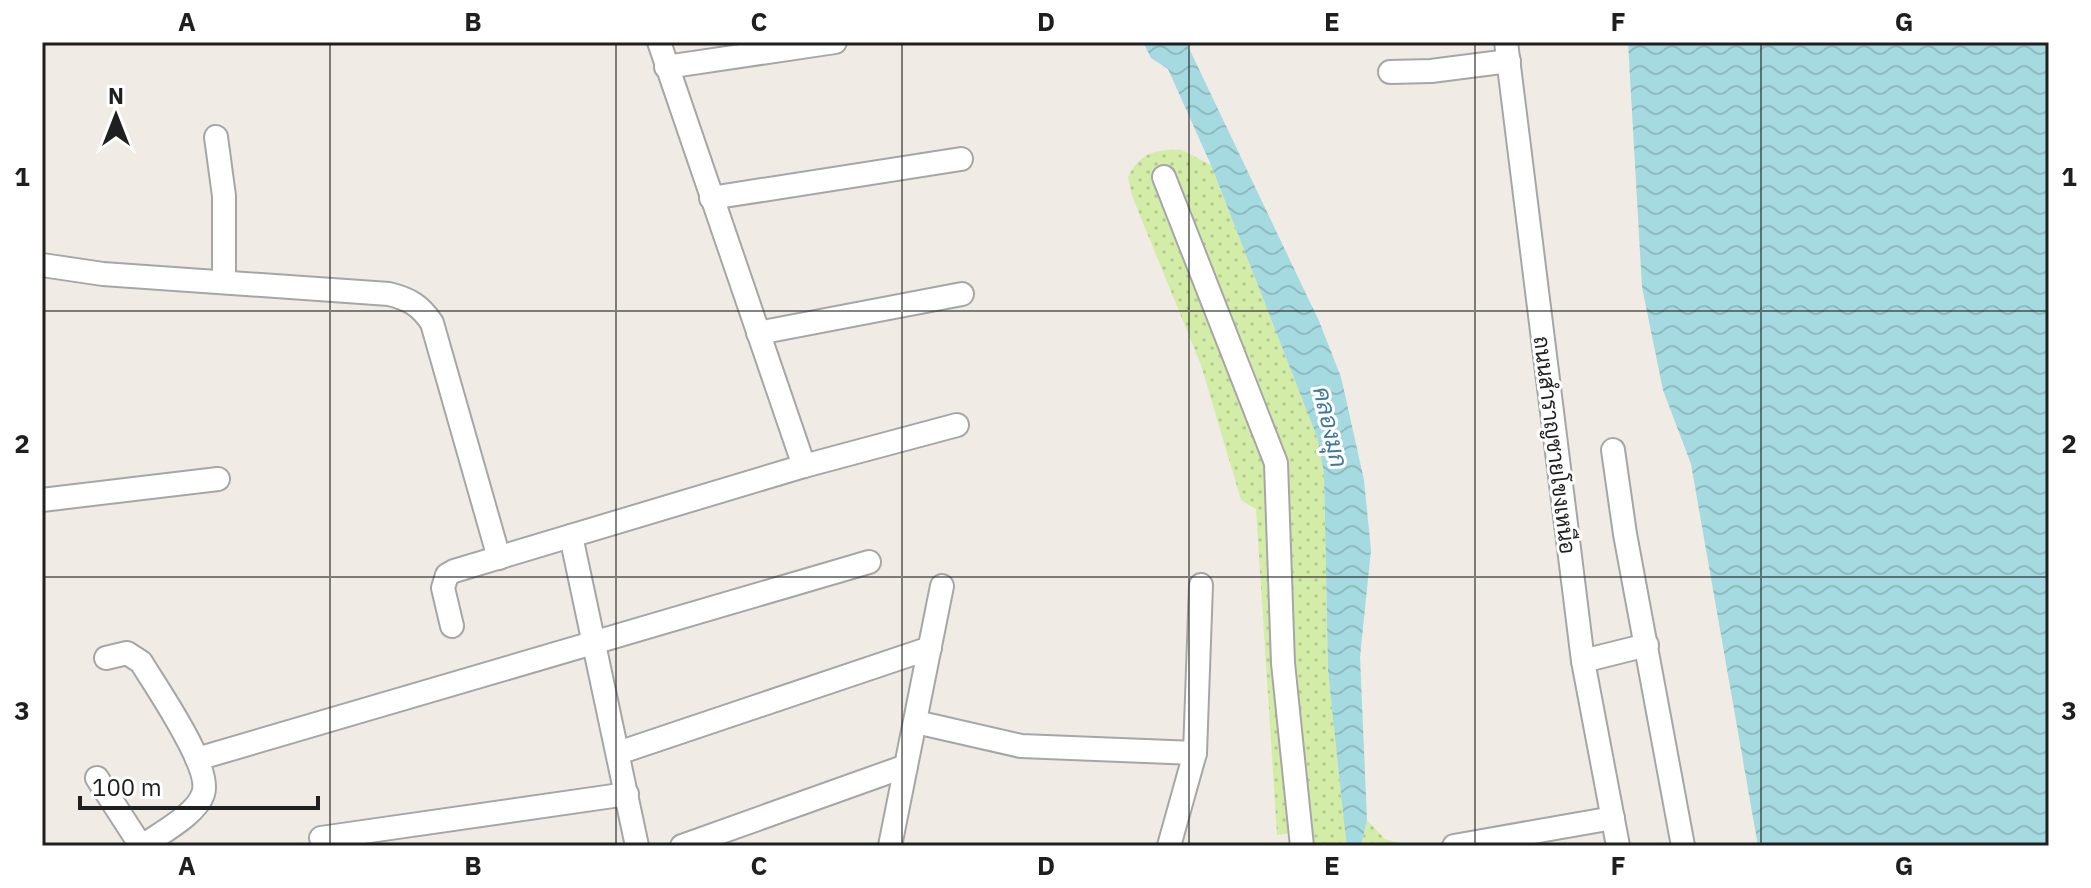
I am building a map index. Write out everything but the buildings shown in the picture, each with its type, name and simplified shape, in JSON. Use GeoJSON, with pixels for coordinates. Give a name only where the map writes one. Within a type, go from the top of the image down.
{"type":"FeatureCollection","features":[{"type":"Feature","properties":{"kind":"street"},"geometry":{"type":"LineString","coordinates":[[659,42],[804,466]]}},
{"type":"Feature","properties":{"kind":"street"},"geometry":{"type":"LineString","coordinates":[[666,67],[835,42]]}},
{"type":"Feature","properties":{"kind":"street"},"geometry":{"type":"LineString","coordinates":[[1390,72],[1431,71],[1508,52]]}},
{"type":"Feature","properties":{"kind":"street","name":"ถนนสำราญชายโขงเหนือ"},"geometry":{"type":"LineString","coordinates":[[1508,52],[1583,661],[1618,846]]}},
{"type":"Feature","properties":{"kind":"street"},"geometry":{"type":"LineString","coordinates":[[216,137],[224,196],[224,282]]}},
{"type":"Feature","properties":{"kind":"street"},"geometry":{"type":"LineString","coordinates":[[711,198],[961,159]]}},
{"type":"Feature","properties":{"kind":"street"},"geometry":{"type":"LineString","coordinates":[[1164,177],[1276,463],[1283,663],[1299,845]]}},
{"type":"Feature","properties":{"kind":"street"},"geometry":{"type":"LineString","coordinates":[[42,265],[389,294],[409,299],[423,308],[432,323],[499,558]]}},
{"type":"Feature","properties":{"kind":"street"},"geometry":{"type":"LineString","coordinates":[[758,333],[962,294]]}},
{"type":"Feature","properties":{"kind":"street"},"geometry":{"type":"LineString","coordinates":[[452,626],[443,588],[447,575],[804,466],[957,425]]}},
{"type":"Feature","properties":{"kind":"street"},"geometry":{"type":"LineString","coordinates":[[1613,450],[1683,846]]}},
{"type":"Feature","properties":{"kind":"street"},"geometry":{"type":"LineString","coordinates":[[42,500],[218,479]]}},
{"type":"Feature","properties":{"kind":"street"},"geometry":{"type":"LineString","coordinates":[[571,536],[637,846]]}},
{"type":"Feature","properties":{"kind":"street"},"geometry":{"type":"LineString","coordinates":[[197,759],[595,645],[869,562]]}},
{"type":"Feature","properties":{"kind":"street"},"geometry":{"type":"LineString","coordinates":[[1169,846],[1195,753],[1201,585]]}},
{"type":"Feature","properties":{"kind":"street"},"geometry":{"type":"LineString","coordinates":[[890,846],[942,586]]}},
{"type":"Feature","properties":{"kind":"street"},"geometry":{"type":"LineString","coordinates":[[1583,661],[1647,645]]}},
{"type":"Feature","properties":{"kind":"street"},"geometry":{"type":"LineString","coordinates":[[618,753],[930,648]]}},
{"type":"Feature","properties":{"kind":"street"},"geometry":{"type":"LineString","coordinates":[[97,778],[142,846],[197,805],[203,795],[203,772],[197,759],[136,656],[127,653],[106,658]]}},
{"type":"Feature","properties":{"kind":"street"},"geometry":{"type":"LineString","coordinates":[[916,722],[1021,746],[1195,753]]}},
{"type":"Feature","properties":{"kind":"street"},"geometry":{"type":"LineString","coordinates":[[682,846],[906,766]]}},
{"type":"Feature","properties":{"kind":"street"},"geometry":{"type":"LineString","coordinates":[[321,838],[627,794]]}},
{"type":"Feature","properties":{"kind":"street"},"geometry":{"type":"LineString","coordinates":[[1454,846],[1613,818]]}},
{"type":"Feature","properties":{"kind":"green space"},"geometry":{"type":"Polygon","coordinates":[[[1182,150],[1211,165],[1317,437],[1324,473],[1328,670],[1347,846],[1308,846],[1291,663],[1287,475],[1153,175],[1268,463],[1291,833],[1277,835],[1256,509],[1241,500],[1201,365],[1132,196],[1128,177],[1149,154],[1182,150]]]}},
{"type":"Feature","properties":{"kind":"green space"},"geometry":{"type":"Polygon","coordinates":[[[1367,820],[1385,839],[1411,846],[1361,846],[1367,820]]]}},
{"type":"Feature","properties":{"kind":"water","name":"คลองมุก"},"geometry":{"type":"Polygon","coordinates":[[[1143,42],[1186,42],[1319,321],[1341,377],[1364,480],[1371,550],[1360,657],[1367,820],[1361,846],[1347,846],[1344,822],[1328,670],[1324,473],[1317,437],[1211,165],[1168,69],[1151,58],[1143,42]]]}},
{"type":"Feature","properties":{"kind":"water"},"geometry":{"type":"Polygon","coordinates":[[[1628,42],[2049,42],[2049,846],[1758,846],[1691,464],[1663,390],[1642,287],[1628,42]]]}}]}
